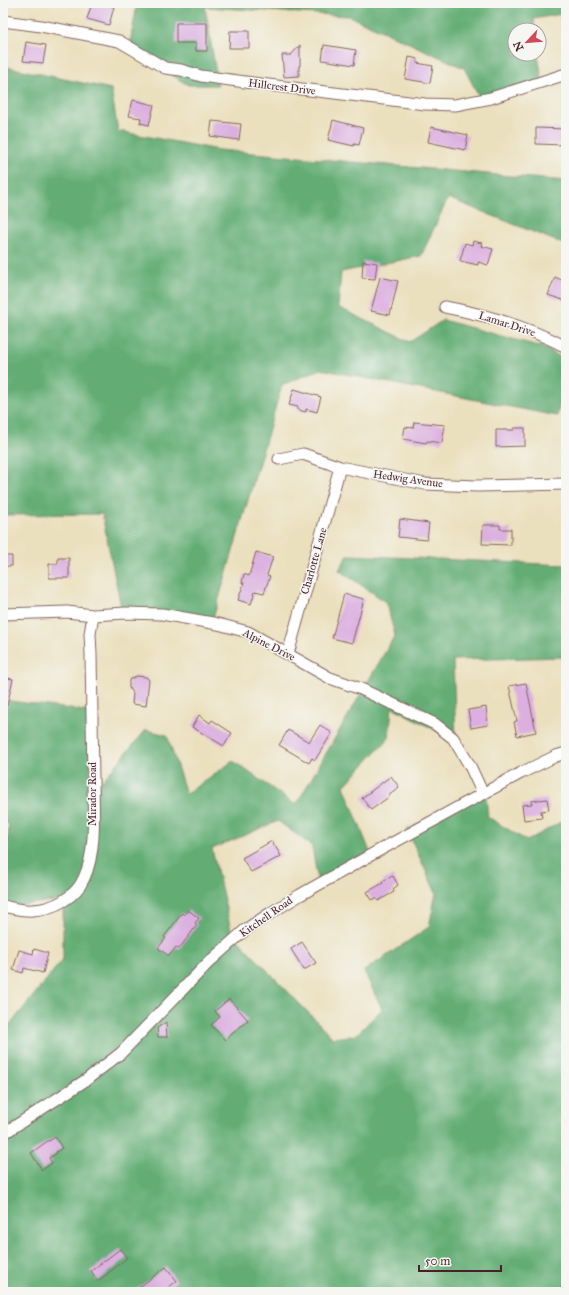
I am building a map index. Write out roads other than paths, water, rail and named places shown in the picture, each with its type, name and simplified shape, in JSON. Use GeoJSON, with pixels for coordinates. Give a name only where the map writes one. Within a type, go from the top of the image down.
{"type":"FeatureCollection","features":[{"type":"Feature","properties":{"kind":"street","name":"Hillcrest Drive"},"geometry":{"type":"LineString","coordinates":[[3,21],[41,26],[119,41],[165,68],[181,70],[201,76],[425,104],[455,105],[491,98],[566,74]]}},
{"type":"Feature","properties":{"kind":"street","name":"Lamar Drive"},"geometry":{"type":"LineString","coordinates":[[445,307],[499,320],[526,329],[566,347]]}},
{"type":"Feature","properties":{"kind":"street","name":"Hedwig Avenue"},"geometry":{"type":"LineString","coordinates":[[279,459],[304,454],[340,468],[425,484],[477,486],[566,484]]}},
{"type":"Feature","properties":{"kind":"street","name":"Charlotte Lane"},"geometry":{"type":"LineString","coordinates":[[288,654],[340,468]]}},
{"type":"Feature","properties":{"kind":"street","name":"Alpine Drive"},"geometry":{"type":"LineString","coordinates":[[3,614],[67,612],[93,615],[126,613],[162,614],[218,624],[248,632],[330,678],[361,688],[435,724],[453,738],[470,766],[483,794]]}},
{"type":"Feature","properties":{"kind":"street","name":"Mirador Road"},"geometry":{"type":"LineString","coordinates":[[3,906],[19,910],[33,910],[46,908],[72,896],[84,878],[90,861],[93,799],[90,634],[93,615]]}},
{"type":"Feature","properties":{"kind":"street","name":"Kitchell Road"},"geometry":{"type":"LineString","coordinates":[[3,1134],[86,1080],[121,1053],[208,963],[245,930],[300,894],[483,794],[566,752]]}}]}
